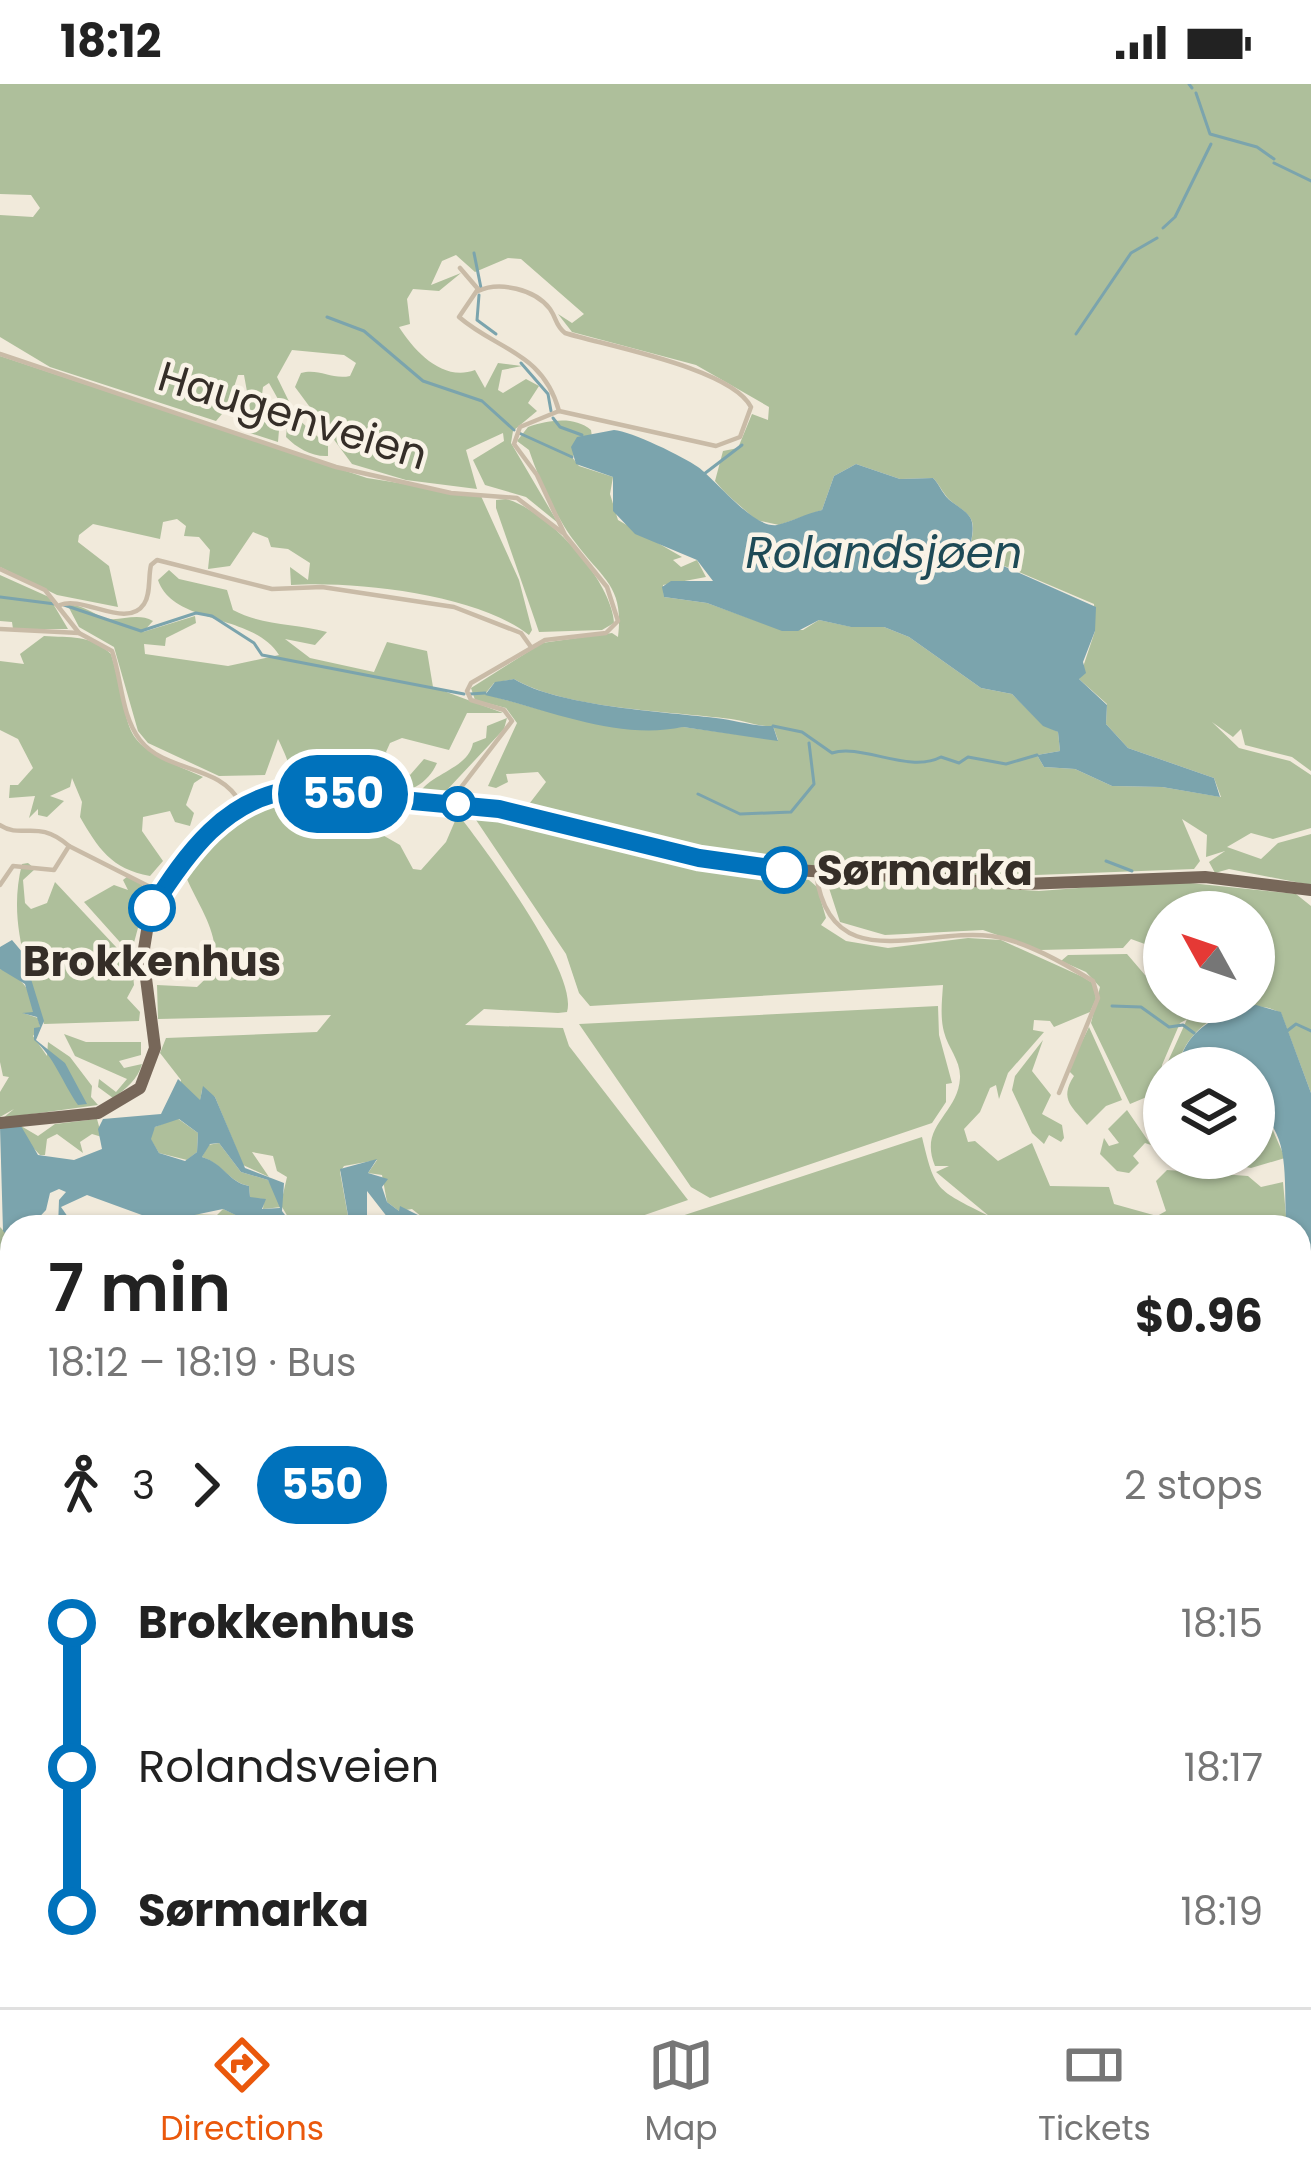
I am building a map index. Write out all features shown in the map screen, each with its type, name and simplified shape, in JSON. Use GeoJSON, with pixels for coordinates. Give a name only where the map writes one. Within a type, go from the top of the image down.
{"type":"FeatureCollection","features":[{"type":"Feature","properties":{"kind":"main road"},"geometry":{"type":"LineString","coordinates":[[0,1124],[98,1113],[126,1101],[143,1084],[155,1048],[143,941],[162,893],[209,832],[242,806],[294,790],[499,809],[721,862],[819,872],[1024,884],[1205,877],[1311,890]]}},
{"type":"Feature","properties":{"kind":"street"},"geometry":{"type":"LineString","coordinates":[[460,268],[478,291]]}},
{"type":"Feature","properties":{"kind":"street"},"geometry":{"type":"LineString","coordinates":[[449,803],[512,721],[507,711],[473,702],[467,688],[531,647],[557,636],[606,633],[618,620],[607,586],[563,532],[555,508],[513,441],[522,426],[559,411],[716,446],[740,437],[751,406],[742,394],[697,372],[565,333],[549,308],[524,291],[495,286],[478,291],[458,312],[460,319],[525,358],[551,388],[559,411]]}},
{"type":"Feature","properties":{"kind":"street","name":"Haugenveien"},"geometry":{"type":"LineString","coordinates":[[0,354],[336,467],[451,494],[517,498],[563,532]]}},
{"type":"Feature","properties":{"kind":"street"},"geometry":{"type":"LineString","coordinates":[[60,605],[71,601],[119,613],[136,611],[145,603],[150,568],[157,560],[272,589],[322,587],[460,608],[521,633],[531,647]]}},
{"type":"Feature","properties":{"kind":"street"},"geometry":{"type":"LineString","coordinates":[[0,569],[45,590],[79,633]]}},
{"type":"Feature","properties":{"kind":"street"},"geometry":{"type":"LineString","coordinates":[[0,629],[79,633],[112,651],[131,725],[142,743],[225,782],[242,806]]}},
{"type":"Feature","properties":{"kind":"street"},"geometry":{"type":"LineString","coordinates":[[0,825],[13,832],[45,830],[162,893]]}},
{"type":"Feature","properties":{"kind":"street"},"geometry":{"type":"LineString","coordinates":[[0,885],[13,866],[54,870],[69,846]]}},
{"type":"Feature","properties":{"kind":"street"},"geometry":{"type":"LineString","coordinates":[[819,872],[832,921],[851,935],[908,941],[992,936],[1094,981],[1099,998],[1059,1094]]}},
{"type":"Feature","properties":{"kind":"green space"},"geometry":{"type":"Polygon","coordinates":[[[0,84],[1311,84],[1311,771],[1292,757],[1245,745],[1241,729],[1233,737],[1212,722],[1239,748],[1290,761],[1311,775],[1311,828],[1273,839],[1251,833],[1227,847],[1261,859],[1278,843],[1311,834],[1311,885],[1229,869],[1215,873],[1209,862],[1225,851],[1206,857],[1207,835],[1182,819],[1200,861],[1194,869],[984,877],[776,863],[497,804],[526,808],[546,782],[538,772],[506,774],[508,782],[488,786],[517,723],[506,708],[475,700],[471,688],[542,643],[612,633],[618,637],[618,606],[610,585],[568,533],[529,450],[517,441],[528,427],[561,421],[591,430],[592,437],[572,457],[579,466],[613,477],[610,494],[618,520],[682,557],[673,560],[681,567],[697,560],[706,577],[663,585],[664,597],[707,603],[782,630],[803,630],[819,620],[884,627],[909,637],[981,688],[1012,694],[1040,722],[1058,732],[1060,751],[1037,755],[1044,767],[1075,769],[1112,786],[1162,787],[1221,797],[1214,778],[1128,748],[1106,724],[1107,704],[1079,679],[1095,631],[1094,604],[981,556],[971,542],[970,518],[933,478],[900,479],[856,464],[834,476],[822,510],[779,525],[756,520],[715,481],[723,451],[738,448],[752,414],[768,420],[769,407],[696,365],[572,332],[558,314],[572,323],[584,314],[521,259],[508,258],[475,272],[456,255],[442,261],[431,285],[461,273],[439,291],[413,289],[407,299],[410,324],[399,327],[431,362],[452,372],[475,370],[485,388],[498,363],[522,366],[502,370],[498,390],[503,393],[526,379],[539,386],[528,403],[537,411],[513,431],[511,443],[558,523],[526,497],[485,485],[473,460],[504,441],[503,433],[466,450],[477,489],[406,480],[352,464],[295,387],[301,373],[350,376],[356,363],[344,355],[292,350],[277,377],[297,418],[328,446],[328,456],[305,451],[286,437],[288,417],[269,383],[263,387],[259,419],[279,430],[278,442],[244,431],[250,408],[244,375],[238,375],[227,408],[216,421],[50,367],[0,337],[0,215],[33,217],[40,208],[31,195],[0,194],[0,84]],[[514,679],[494,683],[485,694],[608,724],[683,727],[778,740],[773,726],[589,703],[514,679]]]}},
{"type":"Feature","properties":{"kind":"green space"},"geometry":{"type":"Polygon","coordinates":[[[0,356],[367,478],[481,496],[519,580],[532,630],[529,635],[479,609],[415,593],[348,585],[291,585],[290,567],[308,580],[310,563],[288,549],[271,547],[268,538],[253,532],[230,566],[208,569],[210,550],[199,537],[184,536],[186,526],[177,519],[163,522],[160,539],[93,524],[79,535],[78,542],[109,566],[118,607],[57,595],[0,567],[0,356]]]}},
{"type":"Feature","properties":{"kind":"green space"},"geometry":{"type":"Polygon","coordinates":[[[506,499],[540,517],[574,549],[602,587],[614,623],[602,630],[539,632],[496,508],[496,500],[506,499]]]}},
{"type":"Feature","properties":{"kind":"green space"},"geometry":{"type":"Polygon","coordinates":[[[169,570],[179,579],[227,590],[233,610],[244,615],[327,632],[315,645],[285,639],[310,658],[374,672],[387,642],[427,651],[433,687],[503,713],[467,713],[449,750],[402,738],[390,743],[386,752],[410,775],[424,759],[437,763],[421,783],[398,793],[380,794],[383,766],[356,760],[341,789],[302,782],[292,772],[278,739],[265,775],[219,776],[148,743],[138,731],[114,647],[79,627],[67,604],[108,619],[153,621],[143,632],[195,616],[196,623],[166,638],[165,646],[144,644],[145,654],[228,666],[279,655],[251,632],[180,605],[158,580],[169,570]]]}},
{"type":"Feature","properties":{"kind":"green space"},"geometry":{"type":"Polygon","coordinates":[[[0,575],[49,597],[68,629],[13,629],[12,622],[0,621],[0,575]]]}},
{"type":"Feature","properties":{"kind":"green space"},"geometry":{"type":"Polygon","coordinates":[[[44,636],[87,640],[111,654],[133,734],[154,754],[203,777],[194,783],[186,805],[194,813],[190,826],[175,822],[170,811],[143,817],[142,831],[163,861],[150,876],[125,868],[100,847],[80,817],[82,802],[72,778],[70,787],[50,796],[64,801],[47,817],[38,815],[38,809],[29,818],[35,796],[9,798],[10,785],[18,785],[33,768],[18,739],[0,730],[0,661],[24,664],[20,654],[44,636]]]}},
{"type":"Feature","properties":{"kind":"green space"},"geometry":{"type":"Polygon","coordinates":[[[507,718],[504,729],[446,791],[435,798],[417,797],[464,759],[473,743],[486,738],[487,726],[507,718]]]}},
{"type":"Feature","properties":{"kind":"green space"},"geometry":{"type":"Polygon","coordinates":[[[270,799],[374,802],[381,812],[379,833],[400,845],[413,869],[421,870],[446,842],[458,814],[527,911],[559,969],[567,994],[567,1012],[484,1009],[465,1025],[563,1028],[569,1046],[688,1200],[645,1215],[420,1215],[412,1209],[399,1211],[387,1202],[382,1175],[368,1173],[377,1160],[344,1166],[340,1172],[348,1215],[287,1215],[282,1207],[263,1209],[264,1199],[250,1198],[249,1186],[202,1157],[208,1145],[219,1143],[241,1172],[268,1180],[281,1203],[287,1177],[277,1171],[273,1156],[252,1152],[269,1177],[243,1165],[215,1097],[202,1090],[200,1101],[180,1086],[181,1080],[160,1053],[166,1038],[317,1032],[331,1015],[158,1019],[157,985],[197,987],[214,961],[212,933],[187,879],[195,863],[226,823],[270,799]]]}},
{"type":"Feature","properties":{"kind":"green space"},"geometry":{"type":"Polygon","coordinates":[[[470,811],[514,817],[695,864],[809,880],[817,887],[826,918],[821,925],[846,941],[888,948],[968,938],[1001,940],[1083,977],[1094,984],[1096,999],[1090,1012],[1054,1027],[1050,1021],[1034,1020],[1033,1030],[1044,1032],[1008,1073],[999,1099],[996,1085],[964,1129],[968,1142],[975,1141],[998,1161],[1032,1143],[1050,1186],[1109,1187],[1114,1204],[1153,1215],[988,1215],[936,1172],[949,1166],[935,1166],[931,1140],[953,1102],[960,1078],[943,1026],[943,985],[590,1006],[579,993],[566,954],[470,811]]]}},
{"type":"Feature","properties":{"kind":"green space"},"geometry":{"type":"Polygon","coordinates":[[[22,864],[35,869],[23,880],[25,903],[31,909],[47,903],[55,882],[132,964],[134,985],[127,998],[140,1012],[139,1021],[44,1024],[18,927],[18,886],[22,864]]]}},
{"type":"Feature","properties":{"kind":"green space"},"geometry":{"type":"Polygon","coordinates":[[[128,876],[142,885],[145,902],[132,950],[84,902],[114,885],[128,890],[123,880],[128,876]]]}},
{"type":"Feature","properties":{"kind":"green space"},"geometry":{"type":"Polygon","coordinates":[[[877,880],[1039,891],[1171,881],[1267,891],[1143,891],[1143,943],[1131,939],[1123,948],[1040,950],[983,930],[885,935],[840,922],[828,885],[877,880]]]}},
{"type":"Feature","properties":{"kind":"green space"},"geometry":{"type":"Polygon","coordinates":[[[1275,892],[1296,894],[1311,906],[1311,1093],[1281,1013],[1275,1011],[1275,892]]]}},
{"type":"Feature","properties":{"kind":"green space"},"geometry":{"type":"Polygon","coordinates":[[[1127,954],[1143,973],[1143,1023],[1180,1023],[1170,1047],[1143,1047],[1143,1099],[1130,1104],[1091,1023],[1100,987],[1086,972],[1061,961],[1068,955],[1127,954]]]}},
{"type":"Feature","properties":{"kind":"green space"},"geometry":{"type":"Polygon","coordinates":[[[0,969],[28,991],[33,1013],[23,1013],[38,1018],[40,1027],[33,1036],[47,1056],[48,1042],[70,1057],[92,1086],[91,1097],[98,1105],[3,1118],[14,1109],[0,1117],[0,1092],[9,1077],[3,1076],[0,1062],[0,969]]]}},
{"type":"Feature","properties":{"kind":"green space"},"geometry":{"type":"Polygon","coordinates":[[[938,1006],[939,1035],[952,1083],[946,1084],[946,1102],[932,1123],[710,1198],[691,1187],[579,1024],[938,1006]]]}},
{"type":"Feature","properties":{"kind":"green space"},"geometry":{"type":"Polygon","coordinates":[[[1185,1023],[1208,1023],[1186,1047],[1174,1047],[1185,1023]]]}},
{"type":"Feature","properties":{"kind":"green space"},"geometry":{"type":"Polygon","coordinates":[[[1089,1027],[1122,1100],[1106,1106],[1087,1125],[1067,1091],[1074,1076],[1068,1070],[1089,1027]]]}},
{"type":"Feature","properties":{"kind":"green space"},"geometry":{"type":"Polygon","coordinates":[[[64,1034],[86,1042],[141,1042],[141,1055],[119,1061],[124,1068],[142,1064],[140,1069],[113,1098],[98,1087],[99,1079],[116,1092],[127,1079],[75,1056],[64,1034]]]}},
{"type":"Feature","properties":{"kind":"green space"},"geometry":{"type":"Polygon","coordinates":[[[1043,1040],[1032,1071],[1051,1095],[1042,1114],[1062,1125],[1064,1138],[1061,1142],[1049,1135],[1044,1144],[1032,1133],[1012,1090],[1015,1076],[1043,1040]]]}},
{"type":"Feature","properties":{"kind":"green space"},"geometry":{"type":"Polygon","coordinates":[[[1127,1110],[1143,1133],[1143,1145],[1133,1156],[1139,1163],[1129,1173],[1117,1171],[1100,1154],[1104,1138],[1109,1146],[1119,1143],[1108,1129],[1127,1110]]]}},
{"type":"Feature","properties":{"kind":"green space"},"geometry":{"type":"Polygon","coordinates":[[[177,1118],[198,1133],[197,1152],[187,1160],[159,1153],[151,1140],[125,1136],[114,1141],[110,1134],[130,1129],[149,1138],[155,1127],[177,1118]]]}},
{"type":"Feature","properties":{"kind":"green space"},"geometry":{"type":"Polygon","coordinates":[[[97,1119],[102,1137],[92,1134],[80,1142],[83,1153],[57,1134],[47,1139],[45,1155],[40,1155],[23,1137],[21,1126],[38,1136],[55,1124],[97,1119]]]}},
{"type":"Feature","properties":{"kind":"green space"},"geometry":{"type":"Polygon","coordinates":[[[1275,1135],[1285,1158],[1275,1161],[1275,1135]]]}},
{"type":"Feature","properties":{"kind":"green space"},"geometry":{"type":"Polygon","coordinates":[[[922,1137],[930,1168],[947,1193],[987,1215],[685,1215],[922,1137]]]}},
{"type":"Feature","properties":{"kind":"green space"},"geometry":{"type":"Polygon","coordinates":[[[1158,1179],[1252,1179],[1261,1187],[1283,1182],[1286,1215],[1159,1215],[1166,1211],[1158,1179]]]}},
{"type":"Feature","properties":{"kind":"water","name":"Rolandsjøen"},"geometry":{"type":"Polygon","coordinates":[[[614,430],[691,463],[747,512],[768,524],[822,510],[834,476],[856,464],[900,479],[933,478],[970,518],[971,542],[981,556],[1096,607],[1095,631],[1083,662],[1086,673],[1079,679],[1107,705],[1106,724],[1128,748],[1214,778],[1220,797],[1162,787],[1112,786],[1075,769],[1044,767],[1037,755],[1060,751],[1058,732],[1043,726],[1012,694],[981,688],[909,637],[884,627],[819,620],[798,631],[782,631],[707,603],[664,597],[662,587],[671,581],[713,581],[697,560],[635,534],[613,511],[613,477],[576,464],[571,447],[577,437],[614,430]]]}},
{"type":"Feature","properties":{"kind":"water"},"geometry":{"type":"Polygon","coordinates":[[[514,679],[582,701],[773,726],[778,741],[683,727],[632,730],[485,695],[495,682],[514,679]]]}},
{"type":"Feature","properties":{"kind":"water"},"geometry":{"type":"Polygon","coordinates":[[[12,940],[23,953],[44,1021],[36,1040],[65,1063],[87,1104],[78,1105],[34,1040],[34,1028],[40,1027],[37,1017],[22,1013],[33,1012],[25,984],[0,969],[0,947],[12,940]]]}},
{"type":"Feature","properties":{"kind":"water"},"geometry":{"type":"Polygon","coordinates":[[[1275,1010],[1281,1012],[1311,1093],[1311,1215],[1286,1215],[1284,1162],[1275,1131],[1275,1047],[1186,1047],[1206,1024],[1275,1023],[1275,1010]]]}},
{"type":"Feature","properties":{"kind":"water"},"geometry":{"type":"Polygon","coordinates":[[[178,1079],[200,1100],[203,1086],[215,1097],[245,1168],[284,1183],[285,1215],[236,1215],[223,1209],[194,1215],[142,1215],[87,1195],[61,1207],[67,1215],[58,1215],[59,1200],[66,1192],[59,1189],[50,1193],[41,1215],[3,1215],[0,1127],[21,1126],[38,1155],[74,1160],[102,1149],[98,1129],[103,1119],[161,1114],[178,1079]],[[179,1119],[155,1127],[151,1139],[159,1153],[185,1161],[197,1152],[198,1133],[179,1119]],[[219,1143],[210,1144],[202,1157],[249,1186],[250,1197],[266,1199],[262,1209],[280,1208],[268,1180],[241,1172],[219,1143]]]}},
{"type":"Feature","properties":{"kind":"water"},"geometry":{"type":"Polygon","coordinates":[[[377,1159],[368,1173],[388,1179],[382,1187],[387,1202],[399,1211],[400,1206],[418,1215],[386,1215],[367,1191],[367,1215],[348,1215],[340,1169],[377,1159]]]}},
{"type":"Feature","properties":{"kind":"waterway"},"geometry":{"type":"LineString","coordinates":[[1189,84],[1192,88]]}},
{"type":"Feature","properties":{"kind":"waterway"},"geometry":{"type":"LineString","coordinates":[[1196,93],[1210,134],[1257,147],[1274,159]]}},
{"type":"Feature","properties":{"kind":"waterway"},"geometry":{"type":"LineString","coordinates":[[1163,228],[1175,217],[1211,144]]}},
{"type":"Feature","properties":{"kind":"waterway"},"geometry":{"type":"LineString","coordinates":[[1274,163],[1311,181]]}},
{"type":"Feature","properties":{"kind":"waterway"},"geometry":{"type":"LineString","coordinates":[[1076,334],[1131,253],[1157,238]]}},
{"type":"Feature","properties":{"kind":"waterway"},"geometry":{"type":"LineString","coordinates":[[474,253],[481,288]]}},
{"type":"Feature","properties":{"kind":"waterway"},"geometry":{"type":"LineString","coordinates":[[479,295],[477,320],[496,334]]}},
{"type":"Feature","properties":{"kind":"waterway"},"geometry":{"type":"LineString","coordinates":[[327,317],[364,331],[423,381],[482,401],[514,430]]}},
{"type":"Feature","properties":{"kind":"waterway"},"geometry":{"type":"LineString","coordinates":[[521,363],[548,394],[551,411]]}},
{"type":"Feature","properties":{"kind":"waterway"},"geometry":{"type":"LineString","coordinates":[[553,418],[560,427],[582,435]]}},
{"type":"Feature","properties":{"kind":"waterway"},"geometry":{"type":"LineString","coordinates":[[519,433],[572,457]]}},
{"type":"Feature","properties":{"kind":"waterway"},"geometry":{"type":"LineString","coordinates":[[704,474],[742,445]]}},
{"type":"Feature","properties":{"kind":"waterway"},"geometry":{"type":"LineString","coordinates":[[0,597],[55,604]]}},
{"type":"Feature","properties":{"kind":"waterway"},"geometry":{"type":"LineString","coordinates":[[64,605],[141,631],[196,613],[212,616],[254,643],[262,655],[464,694]]}},
{"type":"Feature","properties":{"kind":"waterway"},"geometry":{"type":"LineString","coordinates":[[470,694],[485,693]]}},
{"type":"Feature","properties":{"kind":"waterway"},"geometry":{"type":"LineString","coordinates":[[773,726],[802,732],[832,753],[857,752],[900,761],[941,757],[959,763],[968,757],[1006,764],[1037,755]]}},
{"type":"Feature","properties":{"kind":"waterway"},"geometry":{"type":"LineString","coordinates":[[698,794],[740,814],[791,812],[814,784],[809,743]]}},
{"type":"Feature","properties":{"kind":"waterway"},"geometry":{"type":"LineString","coordinates":[[1106,861],[1132,871]]}},
{"type":"Feature","properties":{"kind":"waterway"},"geometry":{"type":"LineString","coordinates":[[1112,1006],[1141,1007],[1169,1027],[1183,1025],[1194,1033]]}},
{"type":"Feature","properties":{"kind":"waterway"},"geometry":{"type":"LineString","coordinates":[[1287,1031],[1296,1024],[1311,1031]]}},
{"type":"Feature","properties":{"kind":"bus line","name":"550"},"geometry":{"type":"LineString","coordinates":[[152,908],[226,816],[263,796],[294,790],[499,809],[699,858],[784,870]]}},
{"type":"Feature","properties":{"kind":"place","name":"Sørmarka"},"geometry":{"type":"Point","coordinates":[784,870]}},
{"type":"Feature","properties":{"kind":"place","name":"Brokkenhus"},"geometry":{"type":"Point","coordinates":[152,908]}}]}
